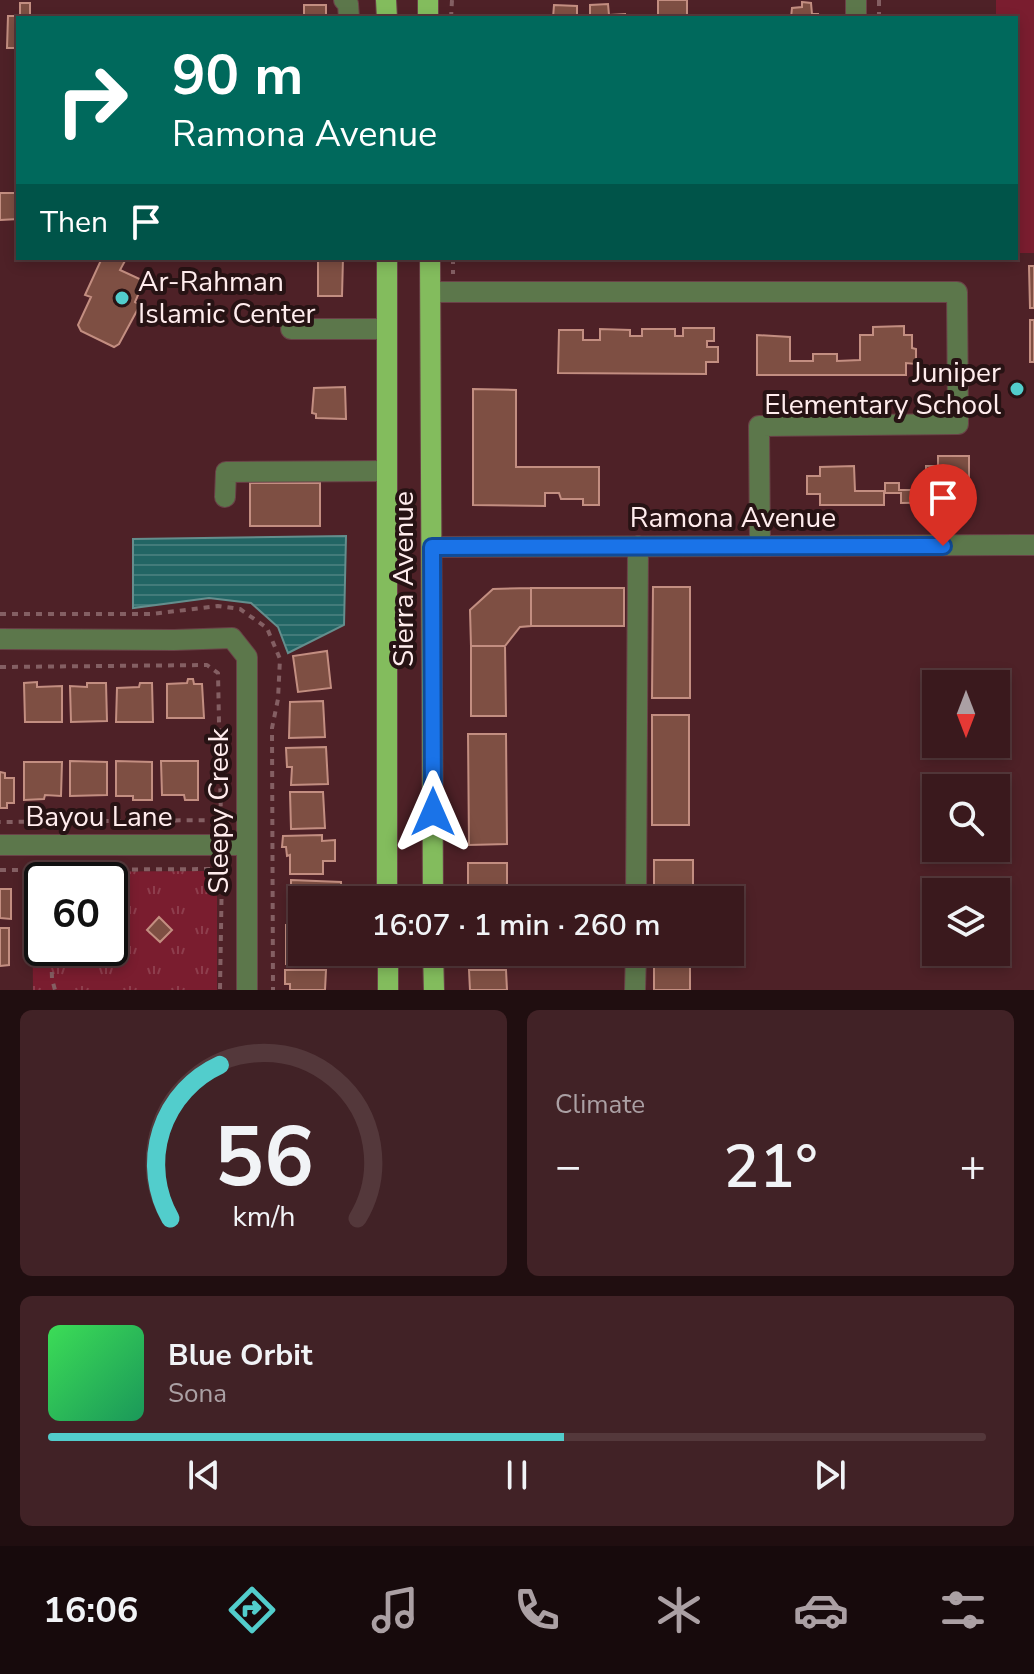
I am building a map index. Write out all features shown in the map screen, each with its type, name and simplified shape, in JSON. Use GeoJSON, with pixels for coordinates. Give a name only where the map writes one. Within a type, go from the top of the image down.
{"type":"FeatureCollection","features":[{"type":"Feature","properties":{"kind":"main road","name":"Sierra Avenue"},"geometry":{"type":"LineString","coordinates":[[387,260],[387,886]]}},
{"type":"Feature","properties":{"kind":"main road","name":"Sierra Avenue"},"geometry":{"type":"LineString","coordinates":[[430,260],[433,886]]}},
{"type":"Feature","properties":{"kind":"main road"},"geometry":{"type":"LineString","coordinates":[[388,966],[388,990]]}},
{"type":"Feature","properties":{"kind":"main road"},"geometry":{"type":"LineString","coordinates":[[433,966],[434,990]]}},
{"type":"Feature","properties":{"kind":"street"},"geometry":{"type":"LineString","coordinates":[[431,292],[957,292],[958,424],[759,426],[760,546]]}},
{"type":"Feature","properties":{"kind":"street"},"geometry":{"type":"LineString","coordinates":[[291,329],[387,329]]}},
{"type":"Feature","properties":{"kind":"street"},"geometry":{"type":"LineString","coordinates":[[225,497],[226,472],[387,471]]}},
{"type":"Feature","properties":{"kind":"street","name":"Ramona Avenue"},"geometry":{"type":"LineString","coordinates":[[432,547],[1034,545]]}},
{"type":"Feature","properties":{"kind":"street"},"geometry":{"type":"LineString","coordinates":[[636,886],[638,546]]}},
{"type":"Feature","properties":{"kind":"street","name":"Sleepy Creek"},"geometry":{"type":"LineString","coordinates":[[0,639],[232,638],[247,657],[247,990]]}},
{"type":"Feature","properties":{"kind":"street","name":"Bayou Lane"},"geometry":{"type":"LineString","coordinates":[[0,845],[247,845]]}},
{"type":"Feature","properties":{"kind":"street"},"geometry":{"type":"LineString","coordinates":[[635,990],[636,966]]}},
{"type":"Feature","properties":{"kind":"path"},"geometry":{"type":"LineString","coordinates":[[0,614],[152,614],[218,606],[240,609],[267,628],[280,659],[278,699],[272,728],[273,990]]}},
{"type":"Feature","properties":{"kind":"path"},"geometry":{"type":"LineString","coordinates":[[0,667],[207,665],[218,673],[221,820],[0,822]]}},
{"type":"Feature","properties":{"kind":"path"},"geometry":{"type":"LineString","coordinates":[[128,870],[222,869],[220,990]]}},
{"type":"Feature","properties":{"kind":"path"},"geometry":{"type":"LineString","coordinates":[[0,870],[24,870]]}},
{"type":"Feature","properties":{"kind":"path"},"geometry":{"type":"LineString","coordinates":[[52,966],[55,990]]}},
{"type":"Feature","properties":{"kind":"green space"},"geometry":{"type":"Polygon","coordinates":[[[996,0],[1034,0],[1034,253],[1018,253],[1018,16],[996,16],[996,0]]]}},
{"type":"Feature","properties":{"kind":"green space"},"geometry":{"type":"Polygon","coordinates":[[[128,871],[206,871],[217,883],[217,990],[33,990],[33,966],[128,966],[128,871]]]}},
{"type":"Feature","properties":{"kind":"water"},"geometry":{"type":"Polygon","coordinates":[[[346,536],[344,625],[288,653],[278,627],[251,603],[209,598],[133,608],[133,539],[346,536]]]}},
{"type":"Feature","properties":{"kind":"building"},"geometry":{"type":"Polygon","coordinates":[[[658,0],[687,0],[687,16],[658,15],[658,0]]]}},
{"type":"Feature","properties":{"kind":"building"},"geometry":{"type":"Polygon","coordinates":[[[802,2],[811,3],[812,14],[818,16],[791,16],[792,8],[802,7],[802,2]]]}},
{"type":"Feature","properties":{"kind":"building"},"geometry":{"type":"Polygon","coordinates":[[[20,3],[30,3],[30,16],[20,16],[20,3]]]}},
{"type":"Feature","properties":{"kind":"building"},"geometry":{"type":"Polygon","coordinates":[[[608,4],[609,15],[625,16],[590,16],[590,5],[608,4]]]}},
{"type":"Feature","properties":{"kind":"building"},"geometry":{"type":"Polygon","coordinates":[[[304,5],[326,5],[326,16],[304,16],[304,5]]]}},
{"type":"Feature","properties":{"kind":"building"},"geometry":{"type":"Polygon","coordinates":[[[554,5],[577,6],[577,16],[553,16],[554,5]]]}},
{"type":"Feature","properties":{"kind":"building"},"geometry":{"type":"Polygon","coordinates":[[[8,16],[16,16],[16,48],[7,48],[8,16]]]}},
{"type":"Feature","properties":{"kind":"building"},"geometry":{"type":"Polygon","coordinates":[[[0,193],[16,193],[16,219],[0,220],[0,193]]]}},
{"type":"Feature","properties":{"kind":"building"},"geometry":{"type":"Polygon","coordinates":[[[101,260],[125,260],[120,270],[144,281],[135,302],[140,305],[119,344],[114,347],[81,331],[78,325],[91,297],[85,295],[101,260]]]}},
{"type":"Feature","properties":{"kind":"building"},"geometry":{"type":"Polygon","coordinates":[[[318,260],[343,260],[342,296],[318,296],[318,260]]]}},
{"type":"Feature","properties":{"kind":"building"},"geometry":{"type":"Polygon","coordinates":[[[1029,266],[1034,266],[1034,308],[1030,308],[1029,266]]]}},
{"type":"Feature","properties":{"kind":"building"},"geometry":{"type":"Polygon","coordinates":[[[1030,320],[1034,320],[1034,362],[1030,362],[1030,320]]]}},
{"type":"Feature","properties":{"kind":"building"},"geometry":{"type":"Polygon","coordinates":[[[904,326],[904,335],[912,335],[912,348],[916,349],[916,364],[906,363],[906,375],[757,375],[757,335],[790,337],[790,361],[813,361],[813,354],[837,354],[837,361],[860,360],[860,335],[873,335],[873,327],[904,326]]]}},
{"type":"Feature","properties":{"kind":"building"},"geometry":{"type":"Polygon","coordinates":[[[683,328],[714,328],[714,341],[707,341],[707,347],[718,347],[718,362],[706,362],[706,374],[558,373],[559,330],[583,330],[583,340],[600,340],[600,329],[630,330],[630,336],[642,336],[642,329],[675,329],[675,336],[683,336],[683,328]]]}},
{"type":"Feature","properties":{"kind":"building"},"geometry":{"type":"Polygon","coordinates":[[[345,387],[346,419],[316,418],[316,414],[312,413],[314,388],[345,387]]]}},
{"type":"Feature","properties":{"kind":"building"},"geometry":{"type":"Polygon","coordinates":[[[473,389],[516,390],[516,467],[599,467],[599,505],[583,505],[583,499],[561,499],[559,493],[545,493],[545,506],[473,505],[473,389]]]}},
{"type":"Feature","properties":{"kind":"building"},"geometry":{"type":"Polygon","coordinates":[[[938,456],[969,456],[969,502],[901,503],[901,493],[884,493],[884,505],[820,505],[820,494],[807,494],[807,476],[820,476],[820,467],[854,466],[855,491],[885,491],[885,483],[899,483],[899,490],[926,490],[926,466],[938,466],[938,456]]]}},
{"type":"Feature","properties":{"kind":"building"},"geometry":{"type":"Polygon","coordinates":[[[250,483],[320,483],[320,526],[250,526],[250,483]]]}},
{"type":"Feature","properties":{"kind":"building"},"geometry":{"type":"Polygon","coordinates":[[[653,587],[690,587],[690,698],[652,698],[653,587]]]}},
{"type":"Feature","properties":{"kind":"building"},"geometry":{"type":"Polygon","coordinates":[[[531,588],[531,626],[520,627],[505,646],[471,646],[470,610],[493,589],[531,588]]]}},
{"type":"Feature","properties":{"kind":"building"},"geometry":{"type":"Polygon","coordinates":[[[531,588],[624,588],[624,626],[531,626],[531,588]]]}},
{"type":"Feature","properties":{"kind":"building"},"geometry":{"type":"Polygon","coordinates":[[[471,646],[505,646],[506,716],[471,716],[471,646]]]}},
{"type":"Feature","properties":{"kind":"building"},"geometry":{"type":"Polygon","coordinates":[[[327,651],[331,688],[298,692],[293,656],[327,651]]]}},
{"type":"Feature","properties":{"kind":"building"},"geometry":{"type":"Polygon","coordinates":[[[188,679],[193,679],[194,684],[202,684],[204,718],[167,718],[167,684],[187,683],[188,679]]]}},
{"type":"Feature","properties":{"kind":"building"},"geometry":{"type":"Polygon","coordinates":[[[37,682],[37,687],[62,686],[62,722],[25,722],[24,683],[37,682]]]}},
{"type":"Feature","properties":{"kind":"building"},"geometry":{"type":"Polygon","coordinates":[[[87,683],[106,683],[107,721],[71,722],[70,686],[87,687],[87,683]]]}},
{"type":"Feature","properties":{"kind":"building"},"geometry":{"type":"Polygon","coordinates":[[[140,683],[152,683],[153,722],[116,722],[117,688],[139,687],[140,683]]]}},
{"type":"Feature","properties":{"kind":"building"},"geometry":{"type":"Polygon","coordinates":[[[323,701],[325,737],[289,738],[290,702],[323,701]]]}},
{"type":"Feature","properties":{"kind":"building"},"geometry":{"type":"Polygon","coordinates":[[[652,715],[689,715],[689,825],[652,825],[652,715]]]}},
{"type":"Feature","properties":{"kind":"building"},"geometry":{"type":"Polygon","coordinates":[[[468,734],[506,734],[507,844],[469,845],[468,734]]]}},
{"type":"Feature","properties":{"kind":"building"},"geometry":{"type":"Polygon","coordinates":[[[326,747],[328,784],[291,785],[292,767],[287,767],[286,748],[326,747]]]}},
{"type":"Feature","properties":{"kind":"building"},"geometry":{"type":"Polygon","coordinates":[[[70,761],[107,762],[107,795],[70,796],[70,761]]]}},
{"type":"Feature","properties":{"kind":"building"},"geometry":{"type":"Polygon","coordinates":[[[116,761],[152,762],[152,800],[116,796],[116,761]]]}},
{"type":"Feature","properties":{"kind":"building"},"geometry":{"type":"Polygon","coordinates":[[[161,761],[198,761],[198,800],[185,800],[184,795],[162,795],[161,761]]]}},
{"type":"Feature","properties":{"kind":"building"},"geometry":{"type":"Polygon","coordinates":[[[24,762],[62,762],[61,796],[45,795],[44,799],[24,800],[24,762]]]}},
{"type":"Feature","properties":{"kind":"building"},"geometry":{"type":"Polygon","coordinates":[[[0,772],[5,773],[5,778],[14,778],[14,803],[7,803],[7,808],[0,808],[0,772]]]}},
{"type":"Feature","properties":{"kind":"building"},"geometry":{"type":"Polygon","coordinates":[[[290,792],[323,792],[325,828],[291,829],[290,792]]]}},
{"type":"Feature","properties":{"kind":"building"},"geometry":{"type":"Polygon","coordinates":[[[322,835],[322,841],[335,840],[335,861],[323,861],[323,874],[290,874],[290,855],[287,856],[286,847],[282,847],[283,836],[322,835]]]}},
{"type":"Feature","properties":{"kind":"building"},"geometry":{"type":"Polygon","coordinates":[[[654,860],[693,860],[693,886],[654,886],[654,860]]]}},
{"type":"Feature","properties":{"kind":"building"},"geometry":{"type":"Polygon","coordinates":[[[468,863],[507,863],[507,886],[468,886],[468,863]]]}},
{"type":"Feature","properties":{"kind":"building"},"geometry":{"type":"Polygon","coordinates":[[[291,880],[341,882],[341,886],[291,886],[291,880]]]}},
{"type":"Feature","properties":{"kind":"building"},"geometry":{"type":"Polygon","coordinates":[[[0,889],[11,889],[11,919],[0,918],[0,889]]]}},
{"type":"Feature","properties":{"kind":"building"},"geometry":{"type":"Polygon","coordinates":[[[159,917],[172,930],[160,942],[147,930],[159,917]]]}},
{"type":"Feature","properties":{"kind":"building"},"geometry":{"type":"Polygon","coordinates":[[[286,925],[288,925],[288,964],[286,925]]]}},
{"type":"Feature","properties":{"kind":"building"},"geometry":{"type":"Polygon","coordinates":[[[0,928],[9,928],[9,965],[0,966],[0,928]]]}},
{"type":"Feature","properties":{"kind":"building"},"geometry":{"type":"Polygon","coordinates":[[[654,967],[690,967],[690,990],[654,990],[654,967]]]}},
{"type":"Feature","properties":{"kind":"building"},"geometry":{"type":"Polygon","coordinates":[[[285,970],[326,970],[325,990],[290,990],[290,984],[285,984],[285,970]]]}},
{"type":"Feature","properties":{"kind":"building"},"geometry":{"type":"Polygon","coordinates":[[[469,970],[506,970],[507,990],[470,990],[469,970]]]}},
{"type":"Feature","properties":{"kind":"place","name":"Ar-Rahman Islamic Center"},"geometry":{"type":"Point","coordinates":[122,298]}},
{"type":"Feature","properties":{"kind":"place","name":"Juniper Elementary School"},"geometry":{"type":"Point","coordinates":[1017,389]}},
{"type":"Feature","properties":{"kind":"route"},"geometry":{"type":"LineString","coordinates":[[433,812],[432,547],[943,546]]}}]}
